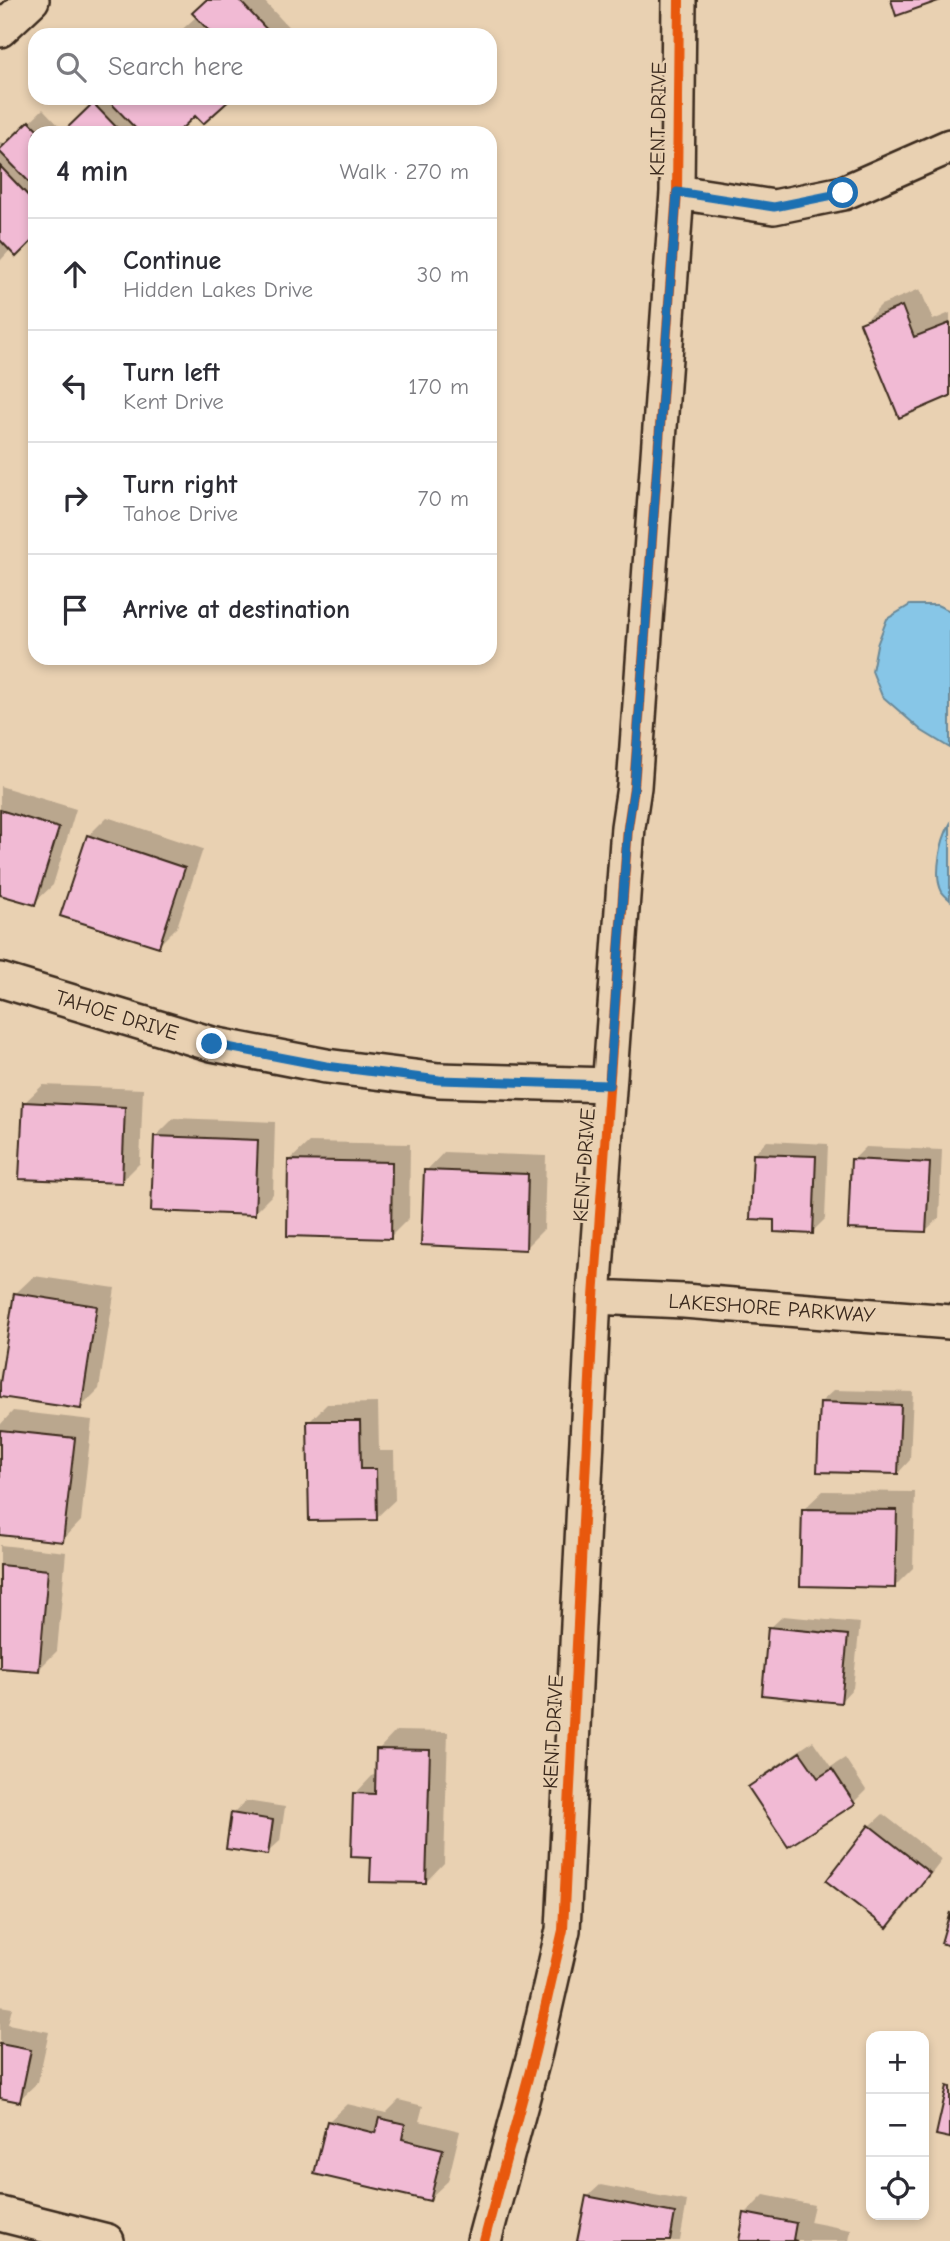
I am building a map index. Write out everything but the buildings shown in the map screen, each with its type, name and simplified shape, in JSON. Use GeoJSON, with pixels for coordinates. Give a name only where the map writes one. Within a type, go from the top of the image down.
{"type":"FeatureCollection","features":[{"type":"Feature","properties":{"kind":"street"},"geometry":{"type":"LineString","coordinates":[[0,30],[32,0]]}},
{"type":"Feature","properties":{"kind":"street","name":"KENT DRIVE"},"geometry":{"type":"LineString","coordinates":[[484,2241],[535,2052],[563,1930],[594,1297],[677,192],[679,0]]}},
{"type":"Feature","properties":{"kind":"street"},"geometry":{"type":"LineString","coordinates":[[677,192],[774,207],[843,193],[950,146]]}},
{"type":"Feature","properties":{"kind":"street","name":"TAHOE DRIVE"},"geometry":{"type":"LineString","coordinates":[[0,980],[212,1044],[326,1066],[439,1080],[609,1085]]}},
{"type":"Feature","properties":{"kind":"street","name":"LAKESHORE PARKWAY"},"geometry":{"type":"LineString","coordinates":[[594,1297],[684,1301],[950,1322]]}},
{"type":"Feature","properties":{"kind":"street"},"geometry":{"type":"LineString","coordinates":[[0,2214],[107,2241]]}},
{"type":"Feature","properties":{"kind":"water"},"geometry":{"type":"Polygon","coordinates":[[[910,605],[937,605],[950,611],[950,748],[922,731],[882,696],[872,671],[877,645],[887,619],[910,605]]]}},
{"type":"Feature","properties":{"kind":"water"},"geometry":{"type":"Polygon","coordinates":[[[950,824],[950,900],[939,885],[938,867],[941,848],[950,824]]]}},
{"type":"Feature","properties":{"kind":"cycle path"},"geometry":{"type":"LineString","coordinates":[[484,2241],[535,2052],[563,1930],[594,1297],[677,192],[679,0]]}},
{"type":"Feature","properties":{"kind":"route"},"geometry":{"type":"LineString","coordinates":[[212,1044],[326,1066],[439,1080],[609,1085],[628,827],[634,787],[677,192],[774,207],[843,193]]}}]}
